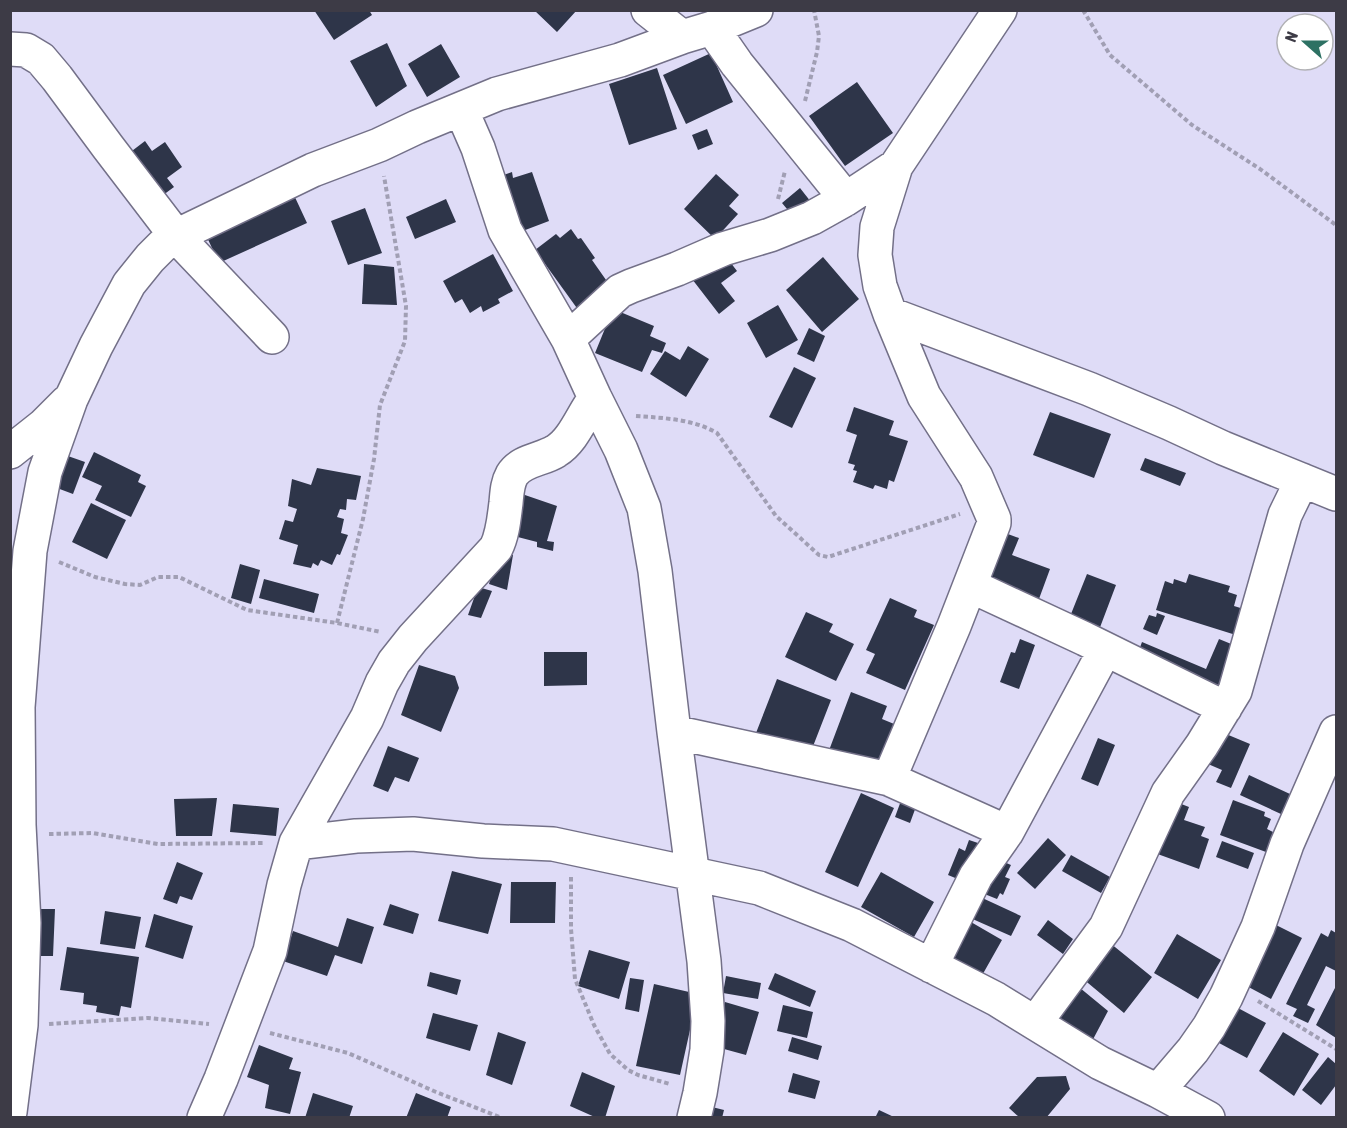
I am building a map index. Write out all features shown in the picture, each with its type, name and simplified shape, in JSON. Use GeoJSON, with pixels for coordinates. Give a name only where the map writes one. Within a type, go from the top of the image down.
{"type":"FeatureCollection","features":[{"type":"Feature","properties":{"kind":"street"},"geometry":{"type":"LineString","coordinates":[[648,10],[697,33],[737,64],[846,199]]}},
{"type":"Feature","properties":{"kind":"street"},"geometry":{"type":"LineString","coordinates":[[10,1112],[21,1025],[24,923],[19,835],[18,707],[30,551],[45,472],[71,399],[129,284],[150,258],[176,236],[313,170],[379,146],[497,94],[620,60],[756,10]]}},
{"type":"Feature","properties":{"kind":"street"},"geometry":{"type":"LineString","coordinates":[[889,779],[971,586],[994,526],[994,519],[976,477],[924,396],[890,314],[880,286],[875,255],[877,227],[896,166],[1000,10]]}},
{"type":"Feature","properties":{"kind":"street"},"geometry":{"type":"LineString","coordinates":[[10,49],[26,50],[41,59],[176,236],[272,337]]}},
{"type":"Feature","properties":{"kind":"street"},"geometry":{"type":"LineString","coordinates":[[461,109],[478,148],[505,230],[568,339],[621,450],[645,508],[704,961],[708,1021],[707,1050],[697,1105]]}},
{"type":"Feature","properties":{"kind":"street"},"geometry":{"type":"LineString","coordinates":[[568,339],[621,291],[723,249],[770,235],[813,218],[896,166]]}},
{"type":"Feature","properties":{"kind":"street"},"geometry":{"type":"LineString","coordinates":[[890,314],[1089,389],[1223,448],[1336,494]]}},
{"type":"Feature","properties":{"kind":"street"},"geometry":{"type":"LineString","coordinates":[[10,452],[44,425],[71,399]]}},
{"type":"Feature","properties":{"kind":"street"},"geometry":{"type":"LineString","coordinates":[[204,1118],[270,951],[284,885],[296,843],[367,718],[382,683],[394,662],[413,638],[496,548],[504,526],[509,483],[515,471],[522,465],[551,454],[564,445],[598,406]]}},
{"type":"Feature","properties":{"kind":"street"},"geometry":{"type":"LineString","coordinates":[[1035,1023],[1106,927],[1168,793],[1202,746],[1235,692],[1285,515],[1302,480]]}},
{"type":"Feature","properties":{"kind":"street"},"geometry":{"type":"LineString","coordinates":[[971,586],[1225,708]]}},
{"type":"Feature","properties":{"kind":"street"},"geometry":{"type":"LineString","coordinates":[[931,966],[976,876],[1007,832],[1105,650]]}},
{"type":"Feature","properties":{"kind":"street"},"geometry":{"type":"LineString","coordinates":[[674,732],[889,779],[1007,832]]}},
{"type":"Feature","properties":{"kind":"street"},"geometry":{"type":"LineString","coordinates":[[1158,1091],[1193,1050],[1209,1027],[1232,985],[1258,927],[1287,844],[1334,745]]}},
{"type":"Feature","properties":{"kind":"street"},"geometry":{"type":"LineString","coordinates":[[296,843],[356,836],[413,834],[483,841],[553,844],[759,888],[852,925],[996,999],[1100,1063],[1208,1118]]}},
{"type":"Feature","properties":{"kind":"path"},"geometry":{"type":"LineString","coordinates":[[770,235],[794,134],[806,98],[817,52],[819,36],[814,10]]}},
{"type":"Feature","properties":{"kind":"path"},"geometry":{"type":"LineString","coordinates":[[1083,10],[1110,55],[1192,125],[1260,169],[1336,225]]}},
{"type":"Feature","properties":{"kind":"path"},"geometry":{"type":"LineString","coordinates":[[337,623],[363,519],[374,459],[380,405],[405,341],[406,306],[379,146]]}},
{"type":"Feature","properties":{"kind":"path"},"geometry":{"type":"LineString","coordinates":[[598,406],[700,425],[717,434],[776,516],[819,555],[828,557],[988,506]]}},
{"type":"Feature","properties":{"kind":"path"},"geometry":{"type":"LineString","coordinates":[[30,551],[95,577],[125,584],[140,585],[158,577],[179,577],[247,610],[337,623],[413,638]]}},
{"type":"Feature","properties":{"kind":"path"},"geometry":{"type":"LineString","coordinates":[[19,835],[93,832],[158,844],[296,843]]}},
{"type":"Feature","properties":{"kind":"path"},"geometry":{"type":"LineString","coordinates":[[568,847],[572,882],[571,929],[574,979],[594,1025],[610,1054],[628,1070],[697,1105]]}},
{"type":"Feature","properties":{"kind":"path"},"geometry":{"type":"LineString","coordinates":[[1232,985],[1336,1048]]}},
{"type":"Feature","properties":{"kind":"path"},"geometry":{"type":"LineString","coordinates":[[21,1025],[148,1018],[241,1026],[348,1053],[502,1118]]}},
{"type":"Feature","properties":{"kind":"building"},"geometry":{"type":"Polygon","coordinates":[[[314,10],[369,10],[372,15],[334,40],[314,10]]]}},
{"type":"Feature","properties":{"kind":"building"},"geometry":{"type":"Polygon","coordinates":[[[534,10],[577,10],[557,32],[534,10]]]}},
{"type":"Feature","properties":{"kind":"building"},"geometry":{"type":"Polygon","coordinates":[[[387,43],[407,86],[376,107],[350,61],[387,43]]]}},
{"type":"Feature","properties":{"kind":"building"},"geometry":{"type":"Polygon","coordinates":[[[441,44],[460,77],[427,97],[408,64],[441,44]]]}},
{"type":"Feature","properties":{"kind":"building"},"geometry":{"type":"Polygon","coordinates":[[[711,53],[733,102],[686,124],[663,75],[711,53]]]}},
{"type":"Feature","properties":{"kind":"building"},"geometry":{"type":"Polygon","coordinates":[[[657,68],[677,129],[629,145],[609,84],[657,68]]]}},
{"type":"Feature","properties":{"kind":"building"},"geometry":{"type":"Polygon","coordinates":[[[857,82],[893,133],[845,166],[809,116],[857,82]]]}},
{"type":"Feature","properties":{"kind":"building"},"geometry":{"type":"Polygon","coordinates":[[[707,129],[713,144],[698,150],[692,135],[707,129]]]}},
{"type":"Feature","properties":{"kind":"building"},"geometry":{"type":"Polygon","coordinates":[[[145,141],[152,151],[165,142],[182,167],[167,178],[174,187],[155,201],[124,157],[145,141]]]}},
{"type":"Feature","properties":{"kind":"building"},"geometry":{"type":"Polygon","coordinates":[[[512,172],[513,178],[532,172],[549,221],[520,232],[492,179],[512,172]]]}},
{"type":"Feature","properties":{"kind":"building"},"geometry":{"type":"Polygon","coordinates":[[[716,174],[739,195],[729,206],[738,214],[715,239],[684,209],[716,174]]]}},
{"type":"Feature","properties":{"kind":"building"},"geometry":{"type":"Polygon","coordinates":[[[800,188],[811,202],[792,215],[782,203],[800,188]]]}},
{"type":"Feature","properties":{"kind":"building"},"geometry":{"type":"Polygon","coordinates":[[[293,193],[307,223],[219,263],[205,233],[293,193]]]}},
{"type":"Feature","properties":{"kind":"building"},"geometry":{"type":"Polygon","coordinates":[[[446,199],[456,222],[415,239],[406,217],[446,199]]]}},
{"type":"Feature","properties":{"kind":"building"},"geometry":{"type":"Polygon","coordinates":[[[365,208],[382,253],[348,265],[331,221],[365,208]]]}},
{"type":"Feature","properties":{"kind":"building"},"geometry":{"type":"Polygon","coordinates":[[[571,229],[578,239],[581,238],[595,258],[592,260],[611,287],[579,311],[535,250],[556,234],[560,238],[571,229]]]}},
{"type":"Feature","properties":{"kind":"building"},"geometry":{"type":"Polygon","coordinates":[[[493,254],[513,291],[498,299],[500,303],[483,312],[481,306],[470,313],[462,299],[455,303],[443,281],[493,254]]]}},
{"type":"Feature","properties":{"kind":"building"},"geometry":{"type":"Polygon","coordinates":[[[724,254],[737,271],[721,283],[735,301],[719,314],[692,279],[724,254]]]}},
{"type":"Feature","properties":{"kind":"building"},"geometry":{"type":"Polygon","coordinates":[[[823,257],[859,299],[822,332],[786,290],[823,257]]]}},
{"type":"Feature","properties":{"kind":"building"},"geometry":{"type":"Polygon","coordinates":[[[364,264],[394,267],[397,305],[362,304],[364,264]]]}},
{"type":"Feature","properties":{"kind":"building"},"geometry":{"type":"Polygon","coordinates":[[[778,305],[798,340],[766,358],[747,323],[778,305]]]}},
{"type":"Feature","properties":{"kind":"building"},"geometry":{"type":"Polygon","coordinates":[[[613,309],[654,326],[650,336],[666,343],[662,353],[652,350],[642,372],[595,353],[613,309]]]}},
{"type":"Feature","properties":{"kind":"building"},"geometry":{"type":"Polygon","coordinates":[[[809,328],[825,336],[814,362],[797,354],[809,328]]]}},
{"type":"Feature","properties":{"kind":"building"},"geometry":{"type":"Polygon","coordinates":[[[688,346],[709,359],[686,397],[650,374],[665,351],[680,360],[688,346]]]}},
{"type":"Feature","properties":{"kind":"building"},"geometry":{"type":"Polygon","coordinates":[[[794,367],[816,378],[792,428],[769,417],[794,367]]]}},
{"type":"Feature","properties":{"kind":"building"},"geometry":{"type":"Polygon","coordinates":[[[854,407],[894,421],[889,435],[908,441],[894,482],[889,480],[887,489],[875,485],[873,489],[853,482],[857,471],[853,470],[855,465],[848,463],[857,435],[846,431],[854,407]]]}},
{"type":"Feature","properties":{"kind":"building"},"geometry":{"type":"Polygon","coordinates":[[[1050,412],[1111,434],[1094,478],[1033,455],[1050,412]]]}},
{"type":"Feature","properties":{"kind":"building"},"geometry":{"type":"Polygon","coordinates":[[[94,452],[141,475],[138,482],[146,486],[131,517],[95,500],[102,486],[82,477],[94,452]]]}},
{"type":"Feature","properties":{"kind":"building"},"geometry":{"type":"Polygon","coordinates":[[[65,455],[85,462],[73,494],[57,488],[65,467],[61,465],[65,455]]]}},
{"type":"Feature","properties":{"kind":"building"},"geometry":{"type":"Polygon","coordinates":[[[1145,458],[1186,473],[1180,486],[1140,470],[1145,458]]]}},
{"type":"Feature","properties":{"kind":"building"},"geometry":{"type":"Polygon","coordinates":[[[317,468],[361,476],[356,500],[347,499],[346,510],[340,509],[337,517],[344,519],[341,533],[348,535],[340,555],[337,554],[332,565],[321,560],[318,566],[313,563],[311,568],[293,564],[298,545],[279,539],[285,520],[293,522],[297,509],[288,506],[292,479],[311,485],[317,468]]]}},
{"type":"Feature","properties":{"kind":"building"},"geometry":{"type":"Polygon","coordinates":[[[522,494],[557,506],[547,541],[554,542],[553,551],[537,547],[537,542],[510,535],[522,494]]]}},
{"type":"Feature","properties":{"kind":"building"},"geometry":{"type":"Polygon","coordinates":[[[91,503],[126,520],[107,559],[72,542],[91,503]]]}},
{"type":"Feature","properties":{"kind":"building"},"geometry":{"type":"Polygon","coordinates":[[[997,530],[1019,538],[1012,555],[1050,569],[1036,607],[977,584],[997,530]]]}},
{"type":"Feature","properties":{"kind":"building"},"geometry":{"type":"Polygon","coordinates":[[[498,552],[513,555],[507,590],[489,584],[498,552]]]}},
{"type":"Feature","properties":{"kind":"building"},"geometry":{"type":"Polygon","coordinates":[[[240,564],[260,570],[251,604],[231,598],[240,564]]]}},
{"type":"Feature","properties":{"kind":"building"},"geometry":{"type":"Polygon","coordinates":[[[1087,574],[1116,585],[1099,630],[1069,619],[1087,574]]]}},
{"type":"Feature","properties":{"kind":"building"},"geometry":{"type":"Polygon","coordinates":[[[1189,574],[1230,586],[1228,592],[1237,595],[1234,606],[1247,610],[1239,636],[1156,610],[1165,581],[1173,584],[1174,579],[1186,583],[1189,574]]]}},
{"type":"Feature","properties":{"kind":"building"},"geometry":{"type":"Polygon","coordinates":[[[264,579],[319,594],[314,613],[259,598],[264,579]]]}},
{"type":"Feature","properties":{"kind":"building"},"geometry":{"type":"Polygon","coordinates":[[[478,587],[492,591],[481,618],[468,615],[478,587]]]}},
{"type":"Feature","properties":{"kind":"building"},"geometry":{"type":"Polygon","coordinates":[[[890,598],[917,610],[914,617],[934,625],[905,690],[866,673],[875,654],[866,650],[890,598]]]}},
{"type":"Feature","properties":{"kind":"building"},"geometry":{"type":"Polygon","coordinates":[[[806,612],[833,624],[829,632],[854,644],[836,681],[785,657],[806,612]]]}},
{"type":"Feature","properties":{"kind":"building"},"geometry":{"type":"Polygon","coordinates":[[[1157,613],[1165,616],[1157,635],[1143,629],[1149,615],[1156,617],[1157,613]]]}},
{"type":"Feature","properties":{"kind":"building"},"geometry":{"type":"Polygon","coordinates":[[[1020,639],[1035,645],[1019,689],[1000,682],[1011,652],[1015,653],[1020,639]]]}},
{"type":"Feature","properties":{"kind":"building"},"geometry":{"type":"Polygon","coordinates":[[[1219,639],[1241,648],[1221,697],[1135,661],[1142,642],[1206,669],[1219,639]]]}},
{"type":"Feature","properties":{"kind":"building"},"geometry":{"type":"Polygon","coordinates":[[[544,652],[587,652],[587,685],[544,686],[544,652]]]}},
{"type":"Feature","properties":{"kind":"building"},"geometry":{"type":"Polygon","coordinates":[[[419,665],[455,676],[459,688],[441,732],[401,715],[419,665]]]}},
{"type":"Feature","properties":{"kind":"building"},"geometry":{"type":"Polygon","coordinates":[[[777,679],[831,700],[810,754],[756,733],[777,679]]]}},
{"type":"Feature","properties":{"kind":"building"},"geometry":{"type":"Polygon","coordinates":[[[851,692],[887,706],[882,719],[899,726],[884,765],[828,753],[851,692]]]}},
{"type":"Feature","properties":{"kind":"building"},"geometry":{"type":"Polygon","coordinates":[[[1214,729],[1250,744],[1231,788],[1216,782],[1222,770],[1201,761],[1214,729]]]}},
{"type":"Feature","properties":{"kind":"building"},"geometry":{"type":"Polygon","coordinates":[[[1098,738],[1115,745],[1098,786],[1081,779],[1098,738]]]}},
{"type":"Feature","properties":{"kind":"building"},"geometry":{"type":"Polygon","coordinates":[[[388,746],[419,758],[409,782],[395,777],[388,792],[373,786],[388,746]]]}},
{"type":"Feature","properties":{"kind":"building"},"geometry":{"type":"Polygon","coordinates":[[[1249,775],[1290,794],[1281,814],[1240,795],[1249,775]]]}},
{"type":"Feature","properties":{"kind":"building"},"geometry":{"type":"Polygon","coordinates":[[[861,793],[894,808],[858,887],[825,872],[861,793]]]}},
{"type":"Feature","properties":{"kind":"building"},"geometry":{"type":"Polygon","coordinates":[[[217,798],[212,836],[176,836],[174,799],[217,798]]]}},
{"type":"Feature","properties":{"kind":"building"},"geometry":{"type":"Polygon","coordinates":[[[902,798],[917,804],[910,823],[895,817],[902,798]]]}},
{"type":"Feature","properties":{"kind":"building"},"geometry":{"type":"Polygon","coordinates":[[[1171,800],[1189,807],[1184,820],[1205,827],[1201,836],[1209,839],[1199,869],[1152,852],[1171,800]]]}},
{"type":"Feature","properties":{"kind":"building"},"geometry":{"type":"Polygon","coordinates":[[[1233,800],[1265,812],[1264,816],[1271,819],[1267,829],[1273,832],[1266,852],[1220,835],[1233,800]]]}},
{"type":"Feature","properties":{"kind":"building"},"geometry":{"type":"Polygon","coordinates":[[[233,804],[279,808],[276,836],[230,832],[233,804]]]}},
{"type":"Feature","properties":{"kind":"building"},"geometry":{"type":"Polygon","coordinates":[[[1048,838],[1066,855],[1035,889],[1017,873],[1048,838]]]}},
{"type":"Feature","properties":{"kind":"building"},"geometry":{"type":"Polygon","coordinates":[[[969,840],[981,844],[965,882],[948,875],[959,848],[965,851],[969,840]]]}},
{"type":"Feature","properties":{"kind":"building"},"geometry":{"type":"Polygon","coordinates":[[[1222,841],[1254,853],[1248,869],[1216,857],[1222,841]]]}},
{"type":"Feature","properties":{"kind":"building"},"geometry":{"type":"Polygon","coordinates":[[[1071,855],[1110,877],[1101,893],[1062,871],[1071,855]]]}},
{"type":"Feature","properties":{"kind":"building"},"geometry":{"type":"Polygon","coordinates":[[[997,859],[1011,865],[1005,877],[1010,879],[1003,895],[1000,893],[997,899],[982,893],[997,859]]]}},
{"type":"Feature","properties":{"kind":"building"},"geometry":{"type":"Polygon","coordinates":[[[177,862],[203,873],[192,900],[180,896],[177,904],[163,899],[177,862]]]}},
{"type":"Feature","properties":{"kind":"building"},"geometry":{"type":"Polygon","coordinates":[[[452,871],[502,884],[488,934],[438,921],[452,871]]]}},
{"type":"Feature","properties":{"kind":"building"},"geometry":{"type":"Polygon","coordinates":[[[881,872],[934,902],[914,937],[861,907],[881,872]]]}},
{"type":"Feature","properties":{"kind":"building"},"geometry":{"type":"Polygon","coordinates":[[[511,882],[556,882],[555,923],[510,923],[511,882]]]}},
{"type":"Feature","properties":{"kind":"building"},"geometry":{"type":"Polygon","coordinates":[[[978,896],[1021,916],[1011,936],[968,917],[978,896]]]}},
{"type":"Feature","properties":{"kind":"building"},"geometry":{"type":"Polygon","coordinates":[[[390,904],[419,914],[413,934],[383,925],[390,904]]]}},
{"type":"Feature","properties":{"kind":"building"},"geometry":{"type":"Polygon","coordinates":[[[36,909],[55,909],[53,956],[34,956],[36,909]]]}},
{"type":"Feature","properties":{"kind":"building"},"geometry":{"type":"Polygon","coordinates":[[[105,911],[141,917],[135,949],[100,944],[105,911]]]}},
{"type":"Feature","properties":{"kind":"building"},"geometry":{"type":"Polygon","coordinates":[[[154,914],[193,926],[183,959],[145,947],[154,914]]]}},
{"type":"Feature","properties":{"kind":"building"},"geometry":{"type":"Polygon","coordinates":[[[347,918],[374,927],[362,964],[335,955],[327,976],[283,961],[293,931],[338,947],[347,918]]]}},
{"type":"Feature","properties":{"kind":"building"},"geometry":{"type":"Polygon","coordinates":[[[964,918],[1002,940],[980,979],[942,957],[964,918]]]}},
{"type":"Feature","properties":{"kind":"building"},"geometry":{"type":"Polygon","coordinates":[[[1048,920],[1073,939],[1063,954],[1037,935],[1048,920]]]}},
{"type":"Feature","properties":{"kind":"building"},"geometry":{"type":"Polygon","coordinates":[[[1272,923],[1302,938],[1271,999],[1241,983],[1272,923]]]}},
{"type":"Feature","properties":{"kind":"building"},"geometry":{"type":"Polygon","coordinates":[[[1331,930],[1336,933],[1336,971],[1326,966],[1307,1005],[1315,1009],[1308,1023],[1293,1016],[1297,1009],[1286,1004],[1321,933],[1328,937],[1331,930]]]}},
{"type":"Feature","properties":{"kind":"building"},"geometry":{"type":"Polygon","coordinates":[[[1177,934],[1221,960],[1198,999],[1154,973],[1177,934]]]}},
{"type":"Feature","properties":{"kind":"building"},"geometry":{"type":"Polygon","coordinates":[[[1110,943],[1152,977],[1124,1013],[1082,978],[1110,943]]]}},
{"type":"Feature","properties":{"kind":"building"},"geometry":{"type":"Polygon","coordinates":[[[67,947],[139,957],[131,1008],[121,1006],[119,1016],[96,1012],[97,1006],[83,1004],[84,993],[60,990],[67,947]]]}},
{"type":"Feature","properties":{"kind":"building"},"geometry":{"type":"Polygon","coordinates":[[[589,950],[630,962],[619,999],[578,986],[589,950]]]}},
{"type":"Feature","properties":{"kind":"building"},"geometry":{"type":"Polygon","coordinates":[[[430,972],[461,980],[457,995],[427,986],[430,972]]]}},
{"type":"Feature","properties":{"kind":"building"},"geometry":{"type":"Polygon","coordinates":[[[775,973],[816,991],[810,1007],[768,989],[775,973]]]}},
{"type":"Feature","properties":{"kind":"building"},"geometry":{"type":"Polygon","coordinates":[[[726,976],[761,983],[758,999],[723,993],[726,976]]]}},
{"type":"Feature","properties":{"kind":"building"},"geometry":{"type":"Polygon","coordinates":[[[630,978],[644,980],[639,1012],[625,1009],[630,978]]]}},
{"type":"Feature","properties":{"kind":"building"},"geometry":{"type":"Polygon","coordinates":[[[1074,983],[1108,1011],[1090,1045],[1050,1020],[1074,983]]]}},
{"type":"Feature","properties":{"kind":"building"},"geometry":{"type":"Polygon","coordinates":[[[654,984],[698,994],[680,1075],[636,1066],[654,984]]]}},
{"type":"Feature","properties":{"kind":"building"},"geometry":{"type":"Polygon","coordinates":[[[1336,986],[1336,1038],[1316,1025],[1336,986]]]}},
{"type":"Feature","properties":{"kind":"building"},"geometry":{"type":"Polygon","coordinates":[[[725,1002],[759,1012],[746,1055],[713,1046],[725,1002]]]}},
{"type":"Feature","properties":{"kind":"building"},"geometry":{"type":"Polygon","coordinates":[[[783,1005],[813,1012],[807,1038],[777,1031],[783,1005]]]}},
{"type":"Feature","properties":{"kind":"building"},"geometry":{"type":"Polygon","coordinates":[[[1238,1008],[1266,1023],[1247,1058],[1219,1043],[1238,1008]]]}},
{"type":"Feature","properties":{"kind":"building"},"geometry":{"type":"Polygon","coordinates":[[[433,1013],[478,1025],[470,1051],[426,1038],[433,1013]]]}},
{"type":"Feature","properties":{"kind":"building"},"geometry":{"type":"Polygon","coordinates":[[[498,1032],[526,1042],[512,1085],[486,1075],[498,1032]]]}},
{"type":"Feature","properties":{"kind":"building"},"geometry":{"type":"Polygon","coordinates":[[[1283,1032],[1319,1054],[1294,1096],[1259,1071],[1283,1032]]]}},
{"type":"Feature","properties":{"kind":"building"},"geometry":{"type":"Polygon","coordinates":[[[792,1037],[822,1046],[818,1060],[788,1051],[792,1037]]]}},
{"type":"Feature","properties":{"kind":"building"},"geometry":{"type":"Polygon","coordinates":[[[259,1045],[293,1058],[289,1069],[301,1072],[290,1114],[265,1108],[269,1085],[247,1077],[259,1045]]]}},
{"type":"Feature","properties":{"kind":"building"},"geometry":{"type":"Polygon","coordinates":[[[1328,1057],[1336,1064],[1336,1085],[1321,1105],[1302,1090],[1328,1057]]]}},
{"type":"Feature","properties":{"kind":"building"},"geometry":{"type":"Polygon","coordinates":[[[582,1072],[615,1086],[605,1118],[597,1118],[570,1106],[582,1072]]]}},
{"type":"Feature","properties":{"kind":"building"},"geometry":{"type":"Polygon","coordinates":[[[793,1073],[820,1081],[815,1099],[788,1092],[793,1073]]]}},
{"type":"Feature","properties":{"kind":"building"},"geometry":{"type":"Polygon","coordinates":[[[1066,1076],[1070,1089],[1046,1118],[1020,1118],[1009,1108],[1037,1077],[1066,1076]]]}},
{"type":"Feature","properties":{"kind":"building"},"geometry":{"type":"Polygon","coordinates":[[[313,1093],[353,1106],[349,1118],[305,1118],[313,1093]]]}},
{"type":"Feature","properties":{"kind":"building"},"geometry":{"type":"Polygon","coordinates":[[[416,1093],[451,1107],[447,1118],[406,1118],[416,1093]]]}},
{"type":"Feature","properties":{"kind":"building"},"geometry":{"type":"Polygon","coordinates":[[[708,1106],[724,1110],[722,1118],[705,1118],[708,1106]]]}},
{"type":"Feature","properties":{"kind":"building"},"geometry":{"type":"Polygon","coordinates":[[[879,1110],[896,1118],[875,1118],[879,1110]]]}}]}
